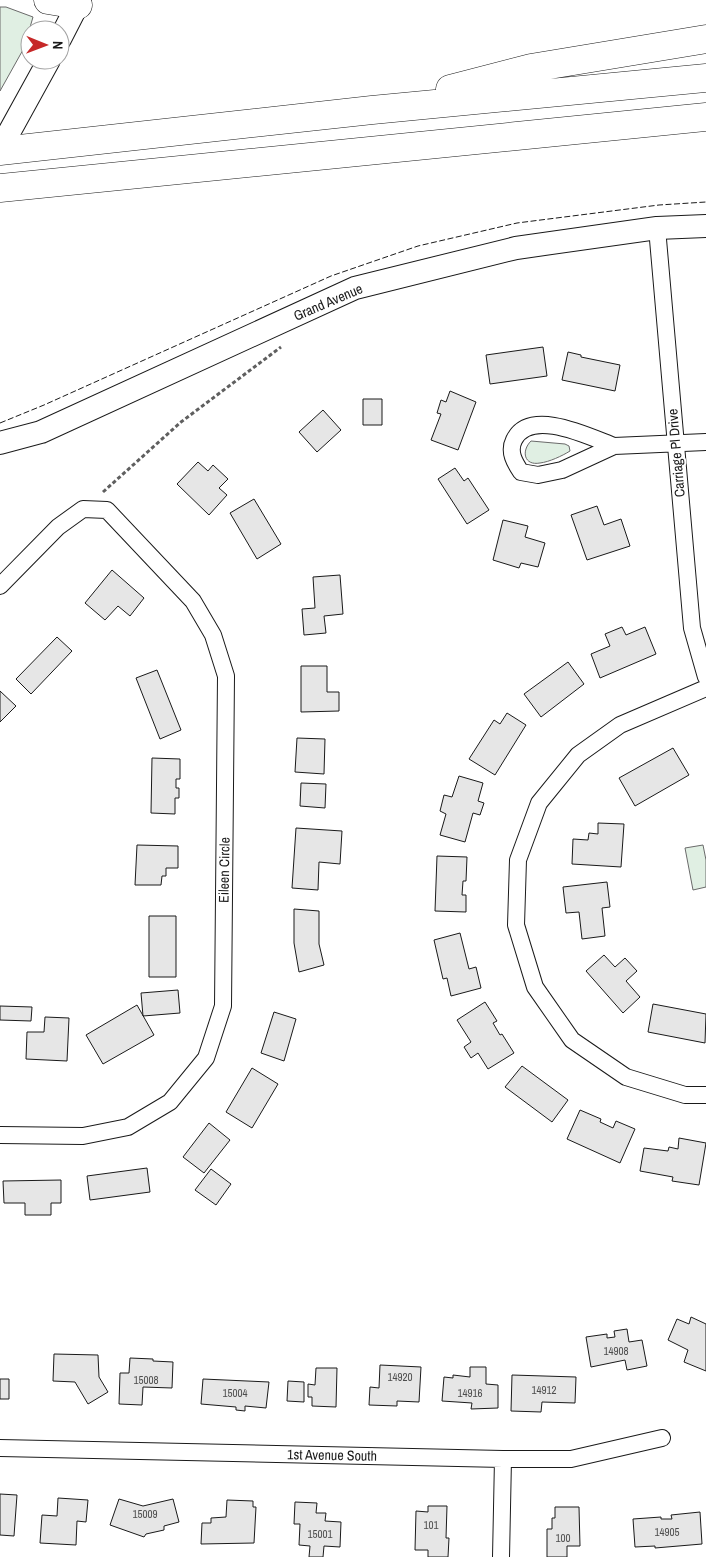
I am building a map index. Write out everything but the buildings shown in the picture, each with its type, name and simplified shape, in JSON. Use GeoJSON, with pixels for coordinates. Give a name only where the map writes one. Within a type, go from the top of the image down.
{"type":"FeatureCollection","features":[{"type":"Feature","properties":{"kind":"highway"},"geometry":{"type":"LineString","coordinates":[[48,0],[79,2]]}},
{"type":"Feature","properties":{"kind":"highway"},"geometry":{"type":"LineString","coordinates":[[372,110],[531,68],[706,39]]}},
{"type":"Feature","properties":{"kind":"highway"},"geometry":{"type":"LineString","coordinates":[[0,150],[372,110],[706,78]]}},
{"type":"Feature","properties":{"kind":"highway"},"geometry":{"type":"LineString","coordinates":[[0,188],[706,117]]}},
{"type":"Feature","properties":{"kind":"street"},"geometry":{"type":"LineString","coordinates":[[70,20],[79,2]]}},
{"type":"Feature","properties":{"kind":"street"},"geometry":{"type":"LineString","coordinates":[[0,150],[44,70]]}},
{"type":"Feature","properties":{"kind":"street","name":"Grand Avenue"},"geometry":{"type":"LineString","coordinates":[[0,443],[41,432],[355,288],[516,248],[657,228],[706,226]]}},
{"type":"Feature","properties":{"kind":"street","name":"Carriage Pl Drive"},"geometry":{"type":"LineString","coordinates":[[657,228],[692,628],[706,677]]}},
{"type":"Feature","properties":{"kind":"street"},"geometry":{"type":"LineString","coordinates":[[614,446],[562,470],[538,475],[521,472],[512,460],[513,441],[521,431],[537,424],[563,428],[614,446],[706,442]]}},
{"type":"Feature","properties":{"kind":"street"},"geometry":{"type":"LineString","coordinates":[[0,586],[58,527],[88,509]]}},
{"type":"Feature","properties":{"kind":"street","name":"Eileen Circle"},"geometry":{"type":"LineString","coordinates":[[0,1134],[83,1136],[128,1126],[170,1102],[206,1058],[223,1006],[226,676],[213,635],[193,601],[107,510],[88,509]]}},
{"type":"Feature","properties":{"kind":"street"},"geometry":{"type":"LineString","coordinates":[[706,688],[620,725],[578,755],[539,803],[518,860],[516,925],[535,987],[572,1040],[626,1077],[685,1094],[706,1095]]}},
{"type":"Feature","properties":{"kind":"street","name":"1st Avenue South"},"geometry":{"type":"LineString","coordinates":[[0,1448],[503,1459],[571,1458],[662,1438]]}},
{"type":"Feature","properties":{"kind":"street"},"geometry":{"type":"LineString","coordinates":[[501,1557],[503,1459]]}},
{"type":"Feature","properties":{"kind":"path"},"geometry":{"type":"LineString","coordinates":[[88,509],[98,497],[181,422],[281,347]]}},
{"type":"Feature","properties":{"kind":"green space"},"geometry":{"type":"Polygon","coordinates":[[[0,7],[6,7],[33,17],[32,20],[20,20],[20,55],[0,91],[0,7]]]}},
{"type":"Feature","properties":{"kind":"green space"},"geometry":{"type":"Polygon","coordinates":[[[531,441],[565,444],[569,446],[570,451],[544,462],[530,462],[527,460],[525,453],[531,441]]]}},
{"type":"Feature","properties":{"kind":"green space"},"geometry":{"type":"Polygon","coordinates":[[[703,845],[706,860],[706,887],[693,890],[685,848],[703,845]]]}},
{"type":"Feature","properties":{"kind":"fence"},"geometry":{"type":"LineString","coordinates":[[0,423],[331,276],[418,246],[517,223],[659,205],[706,202]]}}]}
